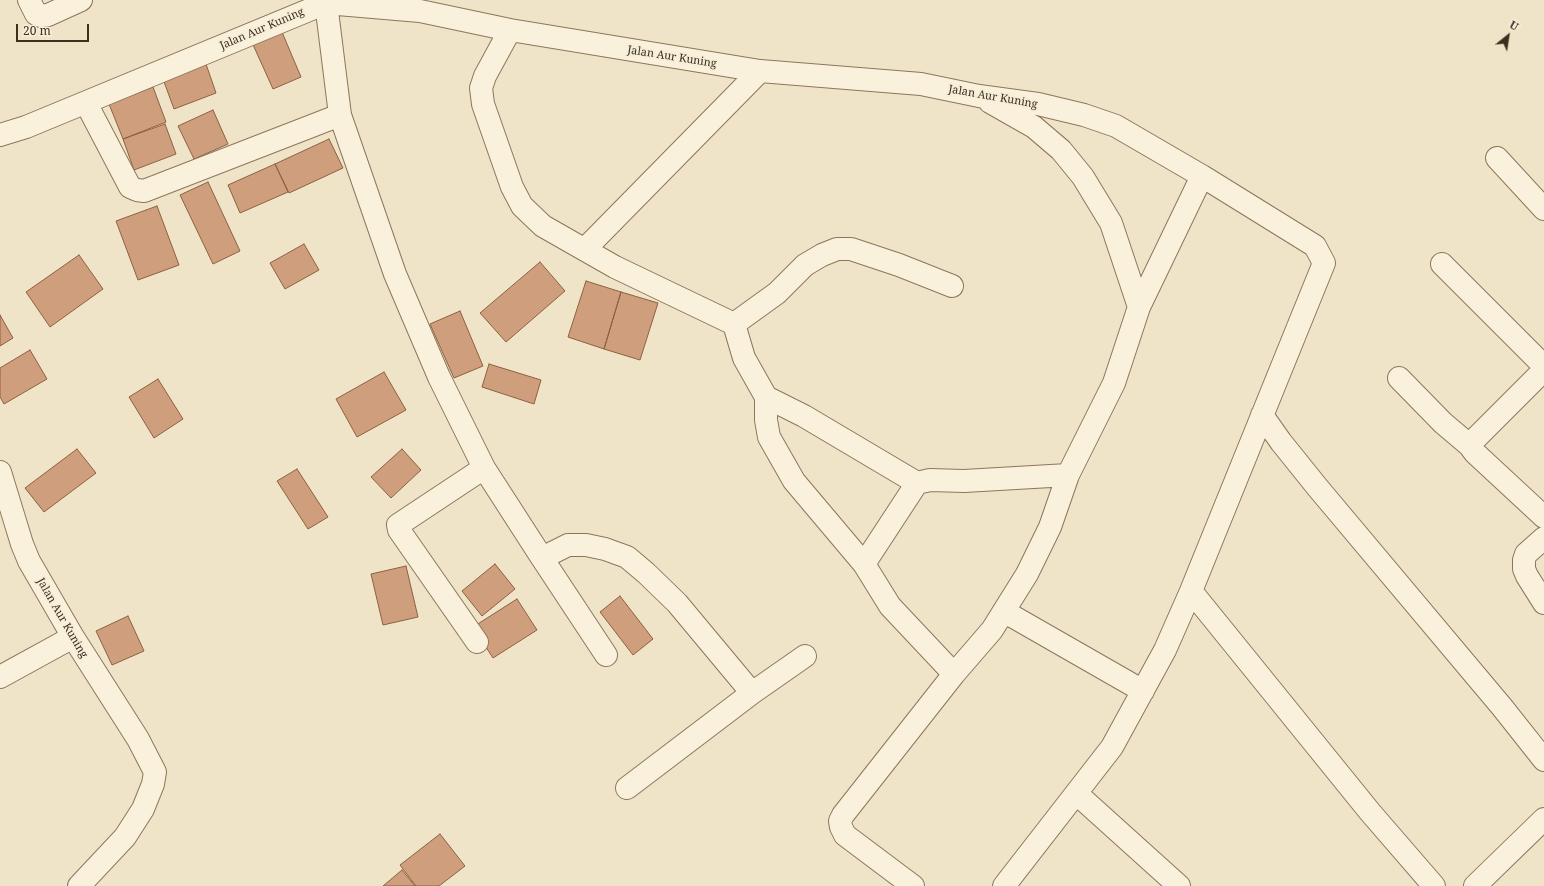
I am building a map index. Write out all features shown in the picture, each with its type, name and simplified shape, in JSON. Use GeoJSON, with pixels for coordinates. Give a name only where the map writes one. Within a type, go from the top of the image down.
{"type":"FeatureCollection","features":[{"type":"Feature","properties":{"kind":"street"},"geometry":{"type":"LineString","coordinates":[[29,0],[36,14],[41,16],[48,15],[81,0]]}},
{"type":"Feature","properties":{"kind":"street"},"geometry":{"type":"LineString","coordinates":[[327,1],[340,115],[395,274],[439,377],[484,468],[606,655]]}},
{"type":"Feature","properties":{"kind":"street","name":"Jalan Aur Kuning"},"geometry":{"type":"LineString","coordinates":[[0,135],[26,127],[327,1],[420,11],[510,30],[760,71],[921,84],[979,96],[1038,104],[1084,115],[1116,126],[1202,176],[1316,246],[1324,263],[1262,414]]}},
{"type":"Feature","properties":{"kind":"street"},"geometry":{"type":"LineString","coordinates":[[510,30],[485,76],[481,88],[483,104],[512,187],[522,206],[543,226],[615,267],[734,324],[744,358],[766,397],[766,420],[769,437],[794,481],[864,564],[890,606],[954,674]]}},
{"type":"Feature","properties":{"kind":"street"},"geometry":{"type":"LineString","coordinates":[[585,249],[760,71]]}},
{"type":"Feature","properties":{"kind":"street"},"geometry":{"type":"LineString","coordinates":[[979,96],[1034,127],[1061,150],[1083,177],[1111,223],[1139,307]]}},
{"type":"Feature","properties":{"kind":"street"},"geometry":{"type":"LineString","coordinates":[[86,102],[130,187],[144,191],[340,115]]}},
{"type":"Feature","properties":{"kind":"street"},"geometry":{"type":"LineString","coordinates":[[1497,158],[1544,209]]}},
{"type":"Feature","properties":{"kind":"street"},"geometry":{"type":"LineString","coordinates":[[913,886],[845,835],[840,821],[842,815],[954,674],[992,630],[1005,612],[1027,574],[1050,526],[1068,475],[1114,383],[1139,307],[1202,176]]}},
{"type":"Feature","properties":{"kind":"street"},"geometry":{"type":"LineString","coordinates":[[734,324],[777,293],[805,265],[822,255],[837,250],[851,248],[952,286]]}},
{"type":"Feature","properties":{"kind":"street"},"geometry":{"type":"LineString","coordinates":[[1442,264],[1544,366]]}},
{"type":"Feature","properties":{"kind":"street"},"geometry":{"type":"LineString","coordinates":[[1468,445],[1544,370]]}},
{"type":"Feature","properties":{"kind":"street"},"geometry":{"type":"LineString","coordinates":[[1399,378],[1443,423],[1544,517]]}},
{"type":"Feature","properties":{"kind":"street"},"geometry":{"type":"LineString","coordinates":[[766,397],[804,416],[917,483],[930,480],[964,481],[1068,475]]}},
{"type":"Feature","properties":{"kind":"street"},"geometry":{"type":"LineString","coordinates":[[1004,886],[1112,747],[1144,691],[1165,650],[1191,591],[1262,414]]}},
{"type":"Feature","properties":{"kind":"street"},"geometry":{"type":"LineString","coordinates":[[1262,414],[1281,442],[1502,707],[1544,760]]}},
{"type":"Feature","properties":{"kind":"street"},"geometry":{"type":"LineString","coordinates":[[477,642],[399,530],[398,525],[484,468]]}},
{"type":"Feature","properties":{"kind":"street","name":"Jalan Aur Kuning"},"geometry":{"type":"LineString","coordinates":[[0,472],[22,544],[29,561],[73,637],[146,754],[155,772],[153,784],[144,809],[125,837],[79,886]]}},
{"type":"Feature","properties":{"kind":"street"},"geometry":{"type":"LineString","coordinates":[[864,564],[917,483]]}},
{"type":"Feature","properties":{"kind":"street"},"geometry":{"type":"LineString","coordinates":[[1544,538],[1526,554],[1524,569],[1526,576],[1544,603]]}},
{"type":"Feature","properties":{"kind":"street"},"geometry":{"type":"LineString","coordinates":[[542,558],[568,545],[586,545],[604,548],[627,557],[677,603],[752,693]]}},
{"type":"Feature","properties":{"kind":"street"},"geometry":{"type":"LineString","coordinates":[[1191,591],[1370,812],[1434,886]]}},
{"type":"Feature","properties":{"kind":"street"},"geometry":{"type":"LineString","coordinates":[[1005,612],[1144,691]]}},
{"type":"Feature","properties":{"kind":"street"},"geometry":{"type":"LineString","coordinates":[[0,677],[73,637]]}},
{"type":"Feature","properties":{"kind":"street"},"geometry":{"type":"LineString","coordinates":[[627,788],[752,693],[805,656]]}},
{"type":"Feature","properties":{"kind":"street"},"geometry":{"type":"LineString","coordinates":[[1077,794],[1179,886]]}},
{"type":"Feature","properties":{"kind":"street"},"geometry":{"type":"LineString","coordinates":[[1475,886],[1544,819]]}},
{"type":"Feature","properties":{"kind":"building"},"geometry":{"type":"Polygon","coordinates":[[[279,25],[301,77],[273,89],[250,38],[279,25]]]}},
{"type":"Feature","properties":{"kind":"building"},"geometry":{"type":"Polygon","coordinates":[[[206,64],[216,93],[174,109],[163,79],[206,64]]]}},
{"type":"Feature","properties":{"kind":"building"},"geometry":{"type":"Polygon","coordinates":[[[153,87],[166,122],[123,139],[109,104],[153,87]]]}},
{"type":"Feature","properties":{"kind":"building"},"geometry":{"type":"Polygon","coordinates":[[[213,110],[228,144],[194,159],[178,126],[213,110]]]}},
{"type":"Feature","properties":{"kind":"building"},"geometry":{"type":"Polygon","coordinates":[[[165,124],[176,154],[134,170],[123,139],[165,124]]]}},
{"type":"Feature","properties":{"kind":"building"},"geometry":{"type":"Polygon","coordinates":[[[329,139],[343,168],[289,193],[275,164],[329,139]]]}},
{"type":"Feature","properties":{"kind":"building"},"geometry":{"type":"Polygon","coordinates":[[[275,164],[288,192],[240,213],[228,185],[275,164]]]}},
{"type":"Feature","properties":{"kind":"building"},"geometry":{"type":"Polygon","coordinates":[[[208,182],[240,251],[213,264],[180,195],[208,182]]]}},
{"type":"Feature","properties":{"kind":"building"},"geometry":{"type":"Polygon","coordinates":[[[157,206],[179,265],[138,280],[116,221],[157,206]]]}},
{"type":"Feature","properties":{"kind":"building"},"geometry":{"type":"Polygon","coordinates":[[[304,244],[319,270],[285,289],[270,263],[304,244]]]}},
{"type":"Feature","properties":{"kind":"building"},"geometry":{"type":"Polygon","coordinates":[[[79,255],[103,289],[50,327],[26,292],[79,255]]]}},
{"type":"Feature","properties":{"kind":"building"},"geometry":{"type":"Polygon","coordinates":[[[540,262],[565,291],[506,342],[480,313],[540,262]]]}},
{"type":"Feature","properties":{"kind":"building"},"geometry":{"type":"Polygon","coordinates":[[[586,281],[621,292],[604,349],[568,337],[586,281]]]}},
{"type":"Feature","properties":{"kind":"building"},"geometry":{"type":"Polygon","coordinates":[[[621,292],[658,303],[640,360],[604,349],[621,292]]]}},
{"type":"Feature","properties":{"kind":"building"},"geometry":{"type":"Polygon","coordinates":[[[460,311],[483,366],[454,378],[430,324],[460,311]]]}},
{"type":"Feature","properties":{"kind":"building"},"geometry":{"type":"Polygon","coordinates":[[[0,315],[13,338],[0,346],[0,315]]]}},
{"type":"Feature","properties":{"kind":"building"},"geometry":{"type":"Polygon","coordinates":[[[30,350],[47,379],[4,404],[0,397],[0,368],[30,350]]]}},
{"type":"Feature","properties":{"kind":"building"},"geometry":{"type":"Polygon","coordinates":[[[489,364],[541,380],[534,404],[482,387],[489,364]]]}},
{"type":"Feature","properties":{"kind":"building"},"geometry":{"type":"Polygon","coordinates":[[[384,372],[406,410],[357,437],[336,399],[384,372]]]}},
{"type":"Feature","properties":{"kind":"building"},"geometry":{"type":"Polygon","coordinates":[[[158,379],[183,419],[154,438],[129,397],[158,379]]]}},
{"type":"Feature","properties":{"kind":"building"},"geometry":{"type":"Polygon","coordinates":[[[77,449],[96,473],[44,512],[25,488],[77,449]]]}},
{"type":"Feature","properties":{"kind":"building"},"geometry":{"type":"Polygon","coordinates":[[[402,449],[421,470],[391,498],[371,477],[402,449]]]}},
{"type":"Feature","properties":{"kind":"building"},"geometry":{"type":"Polygon","coordinates":[[[297,469],[328,517],[308,529],[277,481],[297,469]]]}},
{"type":"Feature","properties":{"kind":"building"},"geometry":{"type":"Polygon","coordinates":[[[495,564],[515,589],[482,616],[462,591],[495,564]]]}},
{"type":"Feature","properties":{"kind":"building"},"geometry":{"type":"Polygon","coordinates":[[[406,566],[418,617],[383,625],[371,574],[406,566]]]}},
{"type":"Feature","properties":{"kind":"building"},"geometry":{"type":"Polygon","coordinates":[[[620,596],[653,639],[633,655],[600,612],[620,596]]]}},
{"type":"Feature","properties":{"kind":"building"},"geometry":{"type":"Polygon","coordinates":[[[517,599],[537,630],[493,658],[473,627],[517,599]]]}},
{"type":"Feature","properties":{"kind":"building"},"geometry":{"type":"Polygon","coordinates":[[[128,616],[144,651],[112,665],[96,631],[128,616]]]}},
{"type":"Feature","properties":{"kind":"building"},"geometry":{"type":"Polygon","coordinates":[[[440,834],[465,866],[439,886],[416,886],[400,865],[440,834]]]}},
{"type":"Feature","properties":{"kind":"building"},"geometry":{"type":"Polygon","coordinates":[[[402,870],[415,886],[383,886],[402,870]]]}}]}
